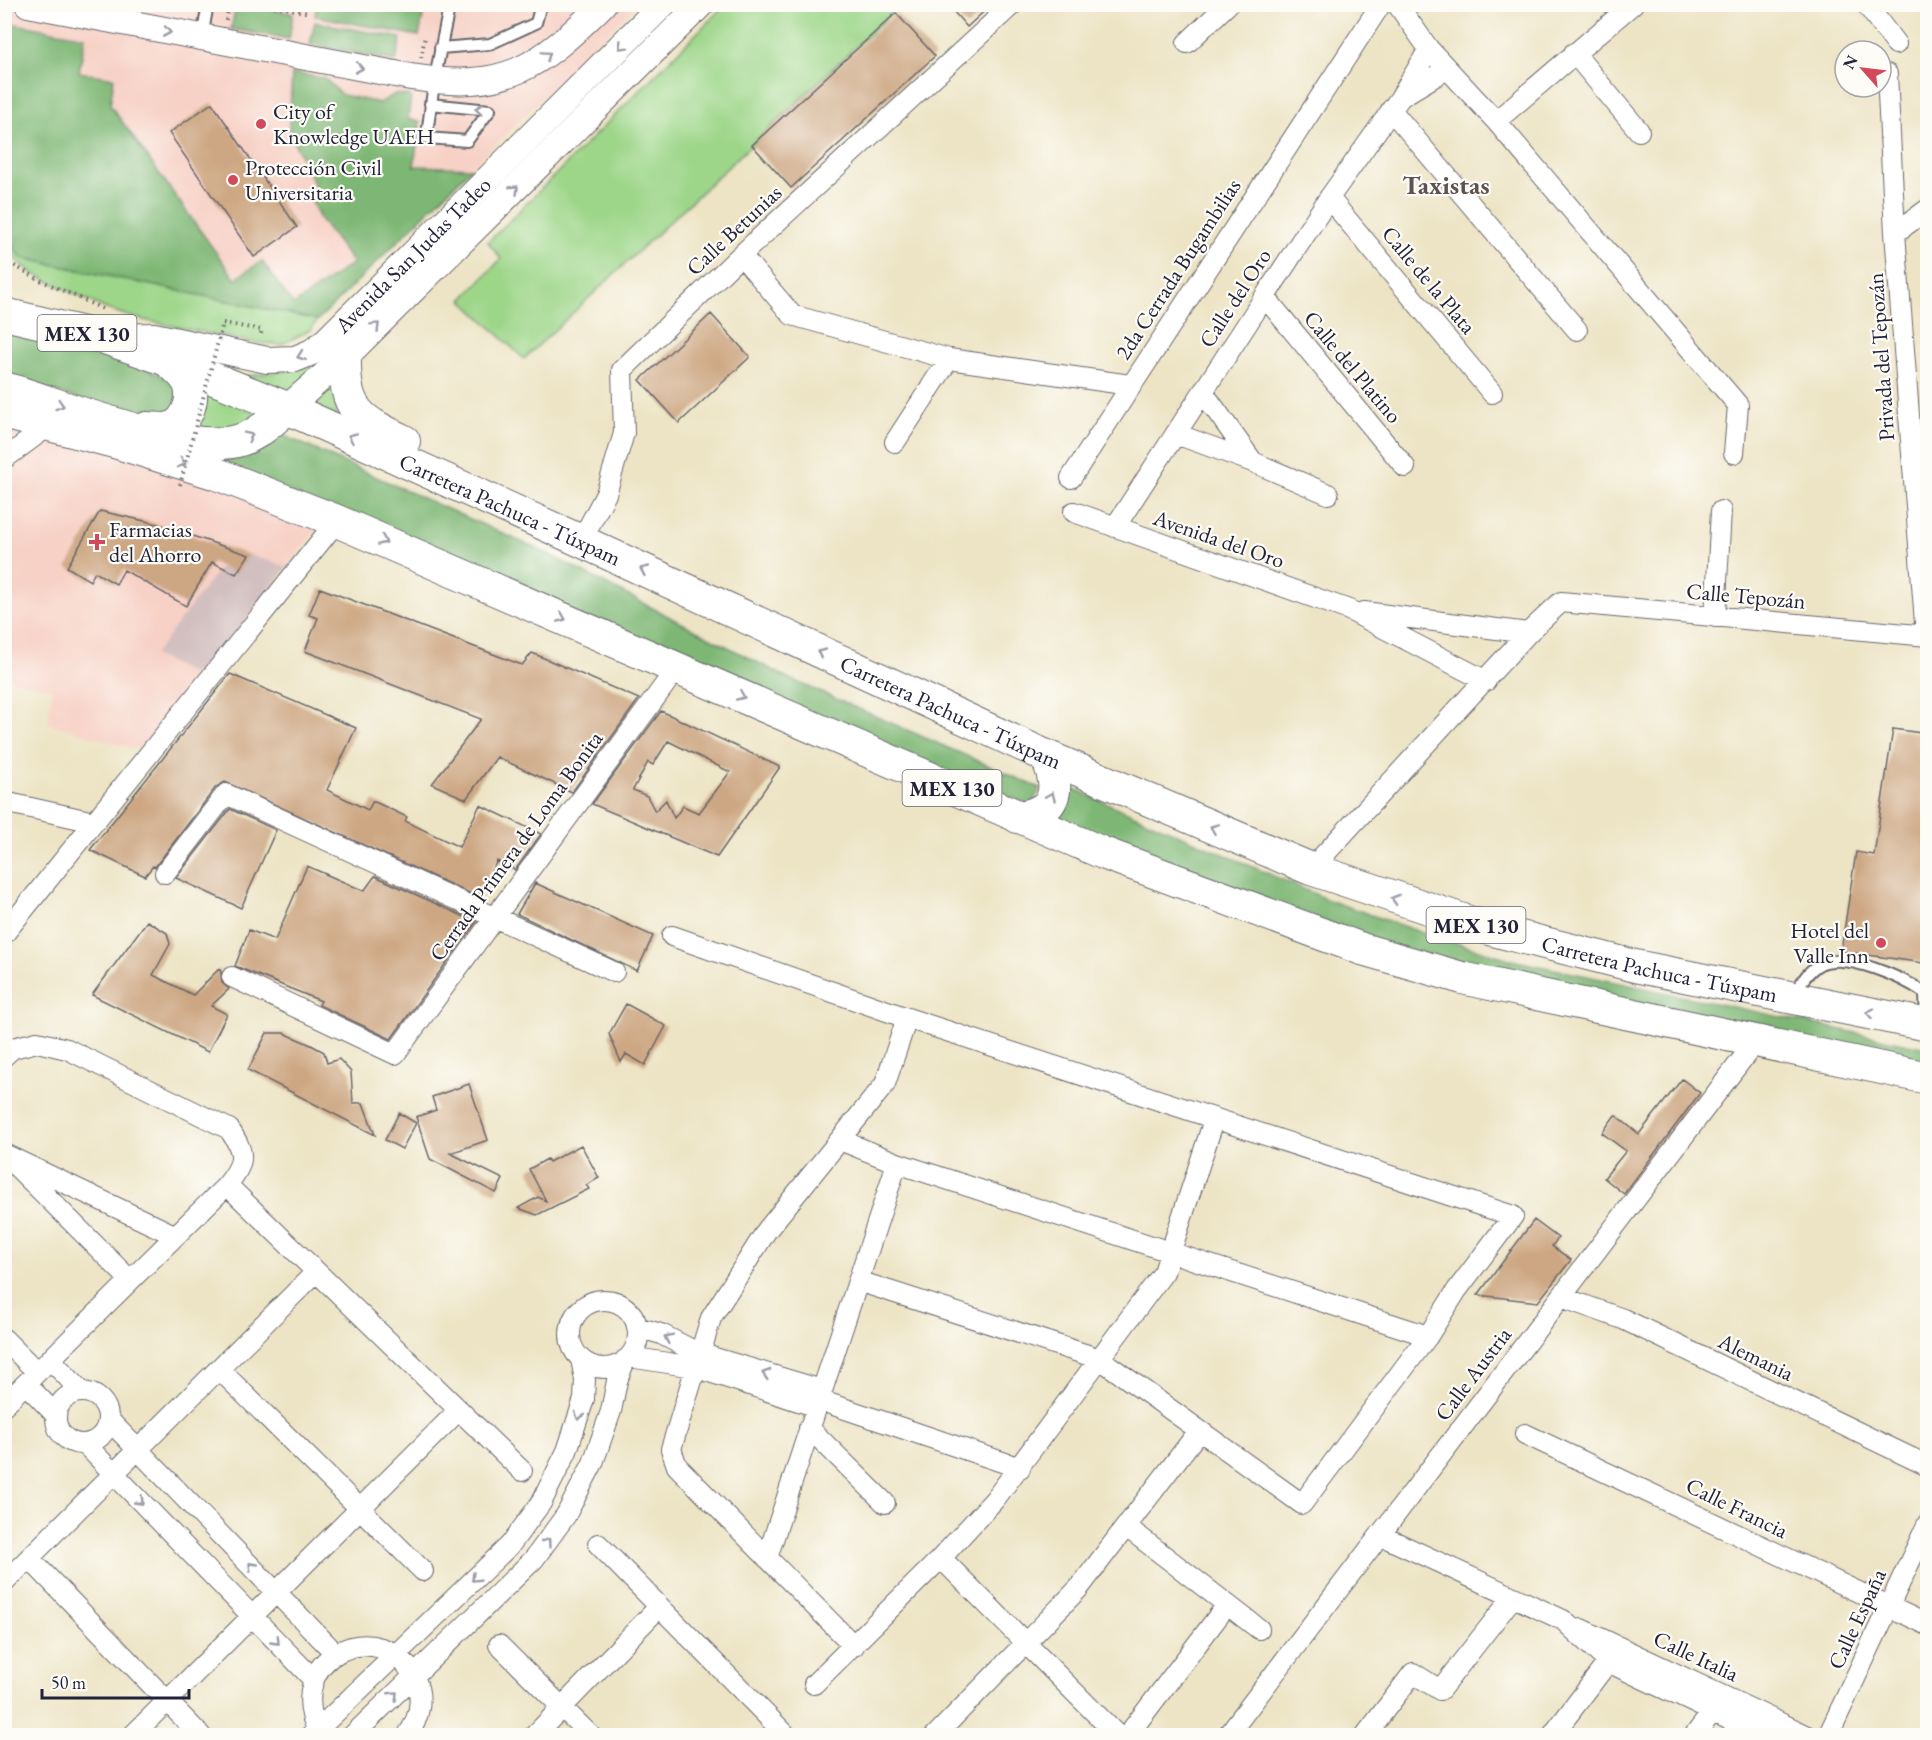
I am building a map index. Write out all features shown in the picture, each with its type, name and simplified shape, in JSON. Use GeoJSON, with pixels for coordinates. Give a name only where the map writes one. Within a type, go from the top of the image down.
{"type":"FeatureCollection","features":[{"type":"Feature","properties":{"kind":"main road","name":"Carretera Pachuca - Túxpam"},"geometry":{"type":"LineString","coordinates":[[10,309],[106,324],[167,360],[287,408],[534,519],[1046,756],[1311,869],[1493,930],[1635,966],[1927,1025]]}},
{"type":"Feature","properties":{"kind":"main road"},"geometry":{"type":"LineString","coordinates":[[336,348],[345,390],[350,401],[365,419],[380,429],[494,484],[534,519]]}},
{"type":"Feature","properties":{"kind":"main road"},"geometry":{"type":"LineString","coordinates":[[125,425],[169,429],[179,424],[185,416],[191,397],[189,385],[183,374],[167,360]]}},
{"type":"Feature","properties":{"kind":"main road"},"geometry":{"type":"LineString","coordinates":[[4,388],[166,437],[225,444],[256,433],[287,408]]}},
{"type":"Feature","properties":{"kind":"main road","name":"MEX 130"},"geometry":{"type":"LineString","coordinates":[[4,413],[217,474],[337,521],[1018,817],[1180,883],[1362,948],[1462,978],[1928,1078]]}},
{"type":"Feature","properties":{"kind":"main road"},"geometry":{"type":"LineString","coordinates":[[1018,817],[1036,815],[1048,805],[1054,794],[1055,776],[1046,756]]}},
{"type":"Feature","properties":{"kind":"street"},"geometry":{"type":"LineString","coordinates":[[28,4],[126,15],[202,39],[432,93],[522,69],[544,58],[563,44],[603,4]]}},
{"type":"Feature","properties":{"kind":"street","name":"Avenida San Judas Tadeo"},"geometry":{"type":"LineString","coordinates":[[287,408],[336,348],[663,4]]}},
{"type":"Feature","properties":{"kind":"street","name":"Avenida San Judas Tadeo"},"geometry":{"type":"LineString","coordinates":[[106,324],[267,360],[295,359],[312,352],[336,348],[701,4]]}},
{"type":"Feature","properties":{"kind":"street","name":"Calle Betunias"},"geometry":{"type":"LineString","coordinates":[[581,541],[606,494],[624,432],[622,370],[741,255],[1013,4]]}},
{"type":"Feature","properties":{"kind":"street"},"geometry":{"type":"LineString","coordinates":[[1187,43],[1228,4]]}},
{"type":"Feature","properties":{"kind":"street","name":"2da Cerrada Bugambilias"},"geometry":{"type":"LineString","coordinates":[[741,255],[792,315],[949,359],[1130,385],[1380,4]]}},
{"type":"Feature","properties":{"kind":"street"},"geometry":{"type":"LineString","coordinates":[[1397,4],[1429,49],[1496,121],[1738,405],[1734,453]]}},
{"type":"Feature","properties":{"kind":"street"},"geometry":{"type":"LineString","coordinates":[[1496,121],[1632,4]]}},
{"type":"Feature","properties":{"kind":"street"},"geometry":{"type":"LineString","coordinates":[[1866,4],[1896,44]]}},
{"type":"Feature","properties":{"kind":"street","name":"Calle del Oro"},"geometry":{"type":"LineString","coordinates":[[1114,527],[1329,198],[1395,104],[1429,49]]}},
{"type":"Feature","properties":{"kind":"street"},"geometry":{"type":"LineString","coordinates":[[1574,53],[1639,131]]}},
{"type":"Feature","properties":{"kind":"street","name":"Calle del Oro"},"geometry":{"type":"LineString","coordinates":[[1395,104],[1447,69]]}},
{"type":"Feature","properties":{"kind":"street","name":"Privada del Tepozán"},"geometry":{"type":"LineString","coordinates":[[1888,99],[1896,233],[1927,636]]}},
{"type":"Feature","properties":{"kind":"street"},"geometry":{"type":"LineString","coordinates":[[1395,104],[1577,330]]}},
{"type":"Feature","properties":{"kind":"street","name":"Calle de la Plata"},"geometry":{"type":"LineString","coordinates":[[1329,198],[1492,393]]}},
{"type":"Feature","properties":{"kind":"street"},"geometry":{"type":"LineString","coordinates":[[1896,233],[1928,209]]}},
{"type":"Feature","properties":{"kind":"street","name":"Calle del Platino"},"geometry":{"type":"LineString","coordinates":[[1265,297],[1406,467]]}},
{"type":"Feature","properties":{"kind":"street"},"geometry":{"type":"LineString","coordinates":[[895,442],[949,359]]}},
{"type":"Feature","properties":{"kind":"street"},"geometry":{"type":"LineString","coordinates":[[1071,478],[1130,385]]}},
{"type":"Feature","properties":{"kind":"street"},"geometry":{"type":"LineString","coordinates":[[1203,392],[1253,462]]}},
{"type":"Feature","properties":{"kind":"street"},"geometry":{"type":"LineString","coordinates":[[4,459],[50,425]]}},
{"type":"Feature","properties":{"kind":"street"},"geometry":{"type":"LineString","coordinates":[[1176,434],[1253,462],[1328,494]]}},
{"type":"Feature","properties":{"kind":"street"},"geometry":{"type":"LineString","coordinates":[[1715,617],[1721,511]]}},
{"type":"Feature","properties":{"kind":"street","name":"Avenida del Oro"},"geometry":{"type":"LineString","coordinates":[[1074,512],[1349,610],[1486,681]]}},
{"type":"Feature","properties":{"kind":"street"},"geometry":{"type":"LineString","coordinates":[[4,934],[337,521]]}},
{"type":"Feature","properties":{"kind":"street","name":"Calle Tepozán"},"geometry":{"type":"LineString","coordinates":[[1528,633],[1561,602],[1927,636]]}},
{"type":"Feature","properties":{"kind":"street","name":"Avenida del Oro"},"geometry":{"type":"LineString","coordinates":[[1349,610],[1528,633]]}},
{"type":"Feature","properties":{"kind":"street"},"geometry":{"type":"LineString","coordinates":[[1311,869],[1528,633]]}},
{"type":"Feature","properties":{"kind":"street","name":"Cerrada Primera de Loma Bonita"},"geometry":{"type":"LineString","coordinates":[[232,977],[396,1054],[677,668]]}},
{"type":"Feature","properties":{"kind":"street"},"geometry":{"type":"LineString","coordinates":[[165,873],[225,794],[614,972]]}},
{"type":"Feature","properties":{"kind":"street"},"geometry":{"type":"LineString","coordinates":[[4,802],[94,822]]}},
{"type":"Feature","properties":{"kind":"street"},"geometry":{"type":"LineString","coordinates":[[672,936],[907,1018],[1513,1216],[1457,1290],[1428,1336],[1302,1504],[1100,1359],[858,1281]]}},
{"type":"Feature","properties":{"kind":"street"},"geometry":{"type":"LineString","coordinates":[[854,1646],[672,1457],[670,1449],[711,1318],[767,1230],[885,1084],[907,1018]]}},
{"type":"Feature","properties":{"kind":"street","name":"Calle Austria"},"geometry":{"type":"LineString","coordinates":[[1227,1736],[1756,1041]]}},
{"type":"Feature","properties":{"kind":"street"},"geometry":{"type":"LineString","coordinates":[[4,1056],[13,1048],[37,1042],[67,1049],[230,1129],[242,1148],[240,1168],[227,1185],[4,1405]]}},
{"type":"Feature","properties":{"kind":"street"},"geometry":{"type":"LineString","coordinates":[[814,1684],[941,1558],[1020,1468],[1164,1272],[1214,1120]]}},
{"type":"Feature","properties":{"kind":"street"},"geometry":{"type":"LineString","coordinates":[[840,1140],[897,1163],[1428,1336]]}},
{"type":"Feature","properties":{"kind":"street"},"geometry":{"type":"LineString","coordinates":[[4,1154],[174,1236]]}},
{"type":"Feature","properties":{"kind":"street"},"geometry":{"type":"LineString","coordinates":[[4,1154],[130,1280]]}},
{"type":"Feature","properties":{"kind":"street"},"geometry":{"type":"LineString","coordinates":[[767,1558],[897,1163]]}},
{"type":"Feature","properties":{"kind":"street"},"geometry":{"type":"LineString","coordinates":[[227,1185],[522,1471]]}},
{"type":"Feature","properties":{"kind":"street"},"geometry":{"type":"LineString","coordinates":[[4,1583],[316,1272]]}},
{"type":"Feature","properties":{"kind":"street","name":"Alemania"},"geometry":{"type":"LineString","coordinates":[[1562,1297],[1623,1319],[1928,1466]]}},
{"type":"Feature","properties":{"kind":"street"},"geometry":{"type":"LineString","coordinates":[[316,1734],[510,1545],[541,1503],[567,1451],[584,1399],[585,1380],[581,1359],[570,1340],[570,1328],[574,1317],[582,1308],[604,1300],[616,1302],[626,1308],[637,1327],[638,1338],[617,1381],[611,1410],[594,1463],[566,1515],[534,1559],[352,1736]]}},
{"type":"Feature","properties":{"kind":"street"},"geometry":{"type":"LineString","coordinates":[[637,1327],[661,1334],[696,1360]]}},
{"type":"Feature","properties":{"kind":"street"},"geometry":{"type":"LineString","coordinates":[[4,1339],[38,1372],[82,1392],[93,1394],[101,1400],[108,1419],[336,1654]]}},
{"type":"Feature","properties":{"kind":"street"},"geometry":{"type":"LineString","coordinates":[[581,1359],[600,1368],[610,1368],[627,1359],[696,1360],[819,1399],[1020,1468]]}},
{"type":"Feature","properties":{"kind":"street"},"geometry":{"type":"LineString","coordinates":[[219,1369],[423,1571]]}},
{"type":"Feature","properties":{"kind":"street"},"geometry":{"type":"LineString","coordinates":[[38,1372],[56,1415],[58,1429],[70,1442],[85,1444],[100,1437],[108,1419]]}},
{"type":"Feature","properties":{"kind":"street"},"geometry":{"type":"LineString","coordinates":[[56,1415],[60,1403],[67,1396],[82,1392]]}},
{"type":"Feature","properties":{"kind":"street"},"geometry":{"type":"LineString","coordinates":[[132,1736],[459,1410]]}},
{"type":"Feature","properties":{"kind":"street"},"geometry":{"type":"LineString","coordinates":[[809,1428],[885,1503]]}},
{"type":"Feature","properties":{"kind":"street"},"geometry":{"type":"LineString","coordinates":[[938,1735],[1079,1588],[1128,1528],[1199,1431]]}},
{"type":"Feature","properties":{"kind":"street","name":"Calle Francia"},"geometry":{"type":"LineString","coordinates":[[1525,1434],[1928,1625]]}},
{"type":"Feature","properties":{"kind":"street"},"geometry":{"type":"LineString","coordinates":[[85,1444],[314,1680]]}},
{"type":"Feature","properties":{"kind":"street","name":"Calle España"},"geometry":{"type":"LineString","coordinates":[[1828,1736],[1928,1523]]}},
{"type":"Feature","properties":{"kind":"street"},"geometry":{"type":"LineString","coordinates":[[1128,1528],[1259,1629]]}},
{"type":"Feature","properties":{"kind":"street","name":"Calle Italia"},"geometry":{"type":"LineString","coordinates":[[1380,1535],[1808,1736]]}},
{"type":"Feature","properties":{"kind":"street"},"geometry":{"type":"LineString","coordinates":[[598,1544],[787,1736]]}},
{"type":"Feature","properties":{"kind":"street"},"geometry":{"type":"LineString","coordinates":[[29,1558],[201,1736]]}},
{"type":"Feature","properties":{"kind":"street"},"geometry":{"type":"LineString","coordinates":[[941,1558],[1118,1736]]}},
{"type":"Feature","properties":{"kind":"street"},"geometry":{"type":"LineString","coordinates":[[1365,1736],[1413,1672],[1440,1690],[1513,1597]]}},
{"type":"Feature","properties":{"kind":"street"},"geometry":{"type":"LineString","coordinates":[[1127,1736],[1227,1605]]}},
{"type":"Feature","properties":{"kind":"street"},"geometry":{"type":"LineString","coordinates":[[534,1736],[659,1607]]}},
{"type":"Feature","properties":{"kind":"street","name":"Calle Italia"},"geometry":{"type":"LineString","coordinates":[[1563,1620],[1608,1662],[1764,1736]]}},
{"type":"Feature","properties":{"kind":"street"},"geometry":{"type":"LineString","coordinates":[[316,1734],[309,1704],[318,1671],[336,1654],[362,1645],[379,1647],[395,1655],[414,1676],[420,1706],[414,1733]]}},
{"type":"Feature","properties":{"kind":"street"},"geometry":{"type":"LineString","coordinates":[[499,1645],[591,1736]]}},
{"type":"Feature","properties":{"kind":"street"},"geometry":{"type":"LineString","coordinates":[[1552,1736],[1608,1662]]}},
{"type":"Feature","properties":{"kind":"street"},"geometry":{"type":"LineString","coordinates":[[1694,1736],[1713,1711]]}},
{"type":"Feature","properties":{"kind":"lane"},"geometry":{"type":"LineString","coordinates":[[202,39],[208,4]]}},
{"type":"Feature","properties":{"kind":"lane"},"geometry":{"type":"LineString","coordinates":[[432,93],[490,110],[467,141],[427,138],[432,93],[450,4]]}},
{"type":"Feature","properties":{"kind":"lane"},"geometry":{"type":"LineString","coordinates":[[440,48],[490,44],[536,23],[541,4]]}},
{"type":"Feature","properties":{"kind":"lane"},"geometry":{"type":"LineString","coordinates":[[1792,997],[1805,977],[1821,964],[1844,962],[1903,978],[1925,993],[1927,1025]]}},
{"type":"Feature","properties":{"kind":"path"},"geometry":{"type":"LineString","coordinates":[[262,4],[310,13]]}},
{"type":"Feature","properties":{"kind":"path"},"geometry":{"type":"LineString","coordinates":[[4,260],[42,281],[106,324]]}},
{"type":"Feature","properties":{"kind":"path"},"geometry":{"type":"LineString","coordinates":[[180,485],[223,323],[262,330]]}},
{"type":"Feature","properties":{"kind":"path"},"geometry":{"type":"LineString","coordinates":[[211,336],[223,339]]}},
{"type":"Feature","properties":{"kind":"shaded area","name":"City of Knowledge UAEH"},"geometry":{"type":"Polygon","coordinates":[[[4,5],[637,5],[318,320],[138,282],[5,238],[4,5]]]}},
{"type":"Feature","properties":{"kind":"shaded area"},"geometry":{"type":"Polygon","coordinates":[[[5,378],[213,462],[334,507],[144,752],[48,723],[52,689],[5,678],[5,378]]]}},
{"type":"Feature","properties":{"kind":"shaded area"},"geometry":{"type":"Polygon","coordinates":[[[233,550],[288,567],[201,678],[154,655],[233,550]]]}},
{"type":"Feature","properties":{"kind":"green space"},"geometry":{"type":"Polygon","coordinates":[[[317,4],[425,5],[419,36],[315,16],[317,4]]]}},
{"type":"Feature","properties":{"kind":"green space"},"geometry":{"type":"Polygon","coordinates":[[[236,5],[293,13],[289,39],[231,29],[236,5]]]}},
{"type":"Feature","properties":{"kind":"green space"},"geometry":{"type":"Polygon","coordinates":[[[725,5],[900,5],[524,359],[462,300],[501,259],[488,242],[725,5]]]}},
{"type":"Feature","properties":{"kind":"green space"},"geometry":{"type":"Polygon","coordinates":[[[5,22],[85,37],[79,72],[114,78],[110,105],[235,279],[262,261],[293,305],[353,263],[320,219],[312,202],[315,186],[289,131],[292,73],[324,78],[342,95],[380,103],[395,94],[411,96],[408,119],[420,122],[414,166],[472,168],[318,320],[22,258],[5,238],[5,22]]]}},
{"type":"Feature","properties":{"kind":"green space"},"geometry":{"type":"Polygon","coordinates":[[[315,22],[401,38],[396,61],[310,44],[315,22]]]}},
{"type":"Feature","properties":{"kind":"green space"},"geometry":{"type":"Polygon","coordinates":[[[4,238],[22,258],[318,320],[310,330],[281,345],[250,342],[134,318],[104,308],[34,274],[5,251],[4,238]]]}},
{"type":"Feature","properties":{"kind":"green space"},"geometry":{"type":"Polygon","coordinates":[[[4,332],[69,345],[143,368],[177,386],[177,408],[154,420],[5,378],[4,332]]]}},
{"type":"Feature","properties":{"kind":"green space"},"geometry":{"type":"Polygon","coordinates":[[[323,355],[327,359],[287,395],[247,376],[300,369],[323,355]]]}},
{"type":"Feature","properties":{"kind":"green space"},"geometry":{"type":"Polygon","coordinates":[[[338,371],[336,402],[338,417],[307,402],[338,371]]]}},
{"type":"Feature","properties":{"kind":"green space"},"geometry":{"type":"Polygon","coordinates":[[[202,389],[264,416],[239,429],[189,430],[205,407],[202,389]]]}},
{"type":"Feature","properties":{"kind":"green space"},"geometry":{"type":"Polygon","coordinates":[[[278,433],[546,553],[788,678],[1040,788],[1031,806],[216,462],[254,453],[278,433]]]}},
{"type":"Feature","properties":{"kind":"green space"},"geometry":{"type":"Polygon","coordinates":[[[1065,785],[1331,901],[1420,932],[1516,961],[1927,1048],[1927,1071],[1410,954],[1054,819],[1065,785]]]}},
{"type":"Feature","properties":{"kind":"building"},"geometry":{"type":"Polygon","coordinates":[[[947,4],[992,4],[967,27],[947,4]]]}},
{"type":"Feature","properties":{"kind":"building"},"geometry":{"type":"Polygon","coordinates":[[[896,13],[935,56],[791,188],[752,145],[896,13]]]}},
{"type":"Feature","properties":{"kind":"building","name":"Protección Civil Universitaria"},"geometry":{"type":"Polygon","coordinates":[[[212,103],[297,227],[254,257],[169,133],[212,103]]]}},
{"type":"Feature","properties":{"kind":"building"},"geometry":{"type":"Polygon","coordinates":[[[711,314],[750,357],[679,423],[640,380],[711,314]]]}},
{"type":"Feature","properties":{"kind":"building"},"geometry":{"type":"Polygon","coordinates":[[[100,511],[154,523],[249,555],[236,574],[212,562],[186,606],[124,570],[116,584],[95,572],[90,581],[67,567],[100,511]]]}},
{"type":"Feature","properties":{"kind":"building"},"geometry":{"type":"Polygon","coordinates":[[[320,588],[522,665],[532,653],[639,699],[572,792],[497,757],[466,799],[432,784],[481,719],[305,651],[318,618],[309,615],[320,588]]]}},
{"type":"Feature","properties":{"kind":"building"},"geometry":{"type":"Polygon","coordinates":[[[230,674],[356,728],[327,790],[368,810],[373,801],[407,817],[405,821],[459,847],[480,805],[541,834],[515,870],[497,861],[478,897],[225,782],[216,787],[155,867],[153,866],[145,876],[90,850],[230,674]]]}},
{"type":"Feature","properties":{"kind":"building"},"geometry":{"type":"Polygon","coordinates":[[[661,711],[780,767],[717,857],[592,804],[661,711]],[[668,741],[653,765],[648,762],[633,790],[647,796],[655,811],[666,800],[674,818],[683,806],[699,813],[730,772],[668,741]]]}},
{"type":"Feature","properties":{"kind":"building"},"geometry":{"type":"Polygon","coordinates":[[[1893,729],[1928,734],[1928,932],[1923,963],[1841,951],[1856,852],[1874,855],[1893,729]]]}},
{"type":"Feature","properties":{"kind":"building"},"geometry":{"type":"Polygon","coordinates":[[[230,809],[276,830],[241,908],[176,878],[230,809]]]}},
{"type":"Feature","properties":{"kind":"building"},"geometry":{"type":"Polygon","coordinates":[[[307,866],[364,891],[375,876],[476,922],[391,1039],[319,1005],[321,1001],[235,966],[249,930],[275,940],[307,866]]]}},
{"type":"Feature","properties":{"kind":"building"},"geometry":{"type":"Polygon","coordinates":[[[535,883],[653,936],[637,971],[517,914],[535,883]]]}},
{"type":"Feature","properties":{"kind":"building"},"geometry":{"type":"Polygon","coordinates":[[[147,921],[167,933],[170,944],[153,975],[193,995],[219,969],[222,983],[229,989],[211,1006],[227,1014],[208,1052],[92,995],[147,921]]]}},
{"type":"Feature","properties":{"kind":"building"},"geometry":{"type":"Polygon","coordinates":[[[626,1004],[666,1026],[645,1065],[626,1054],[621,1062],[609,1034],[626,1004]]]}},
{"type":"Feature","properties":{"kind":"building"},"geometry":{"type":"Polygon","coordinates":[[[267,1033],[284,1033],[311,1045],[324,1052],[327,1063],[339,1059],[351,1072],[353,1103],[363,1103],[375,1135],[248,1070],[267,1033]]]}},
{"type":"Feature","properties":{"kind":"building"},"geometry":{"type":"Polygon","coordinates":[[[1682,1079],[1700,1093],[1624,1194],[1604,1178],[1626,1151],[1602,1133],[1615,1115],[1639,1134],[1682,1079]]]}},
{"type":"Feature","properties":{"kind":"building"},"geometry":{"type":"Polygon","coordinates":[[[469,1084],[488,1140],[450,1153],[503,1179],[496,1193],[430,1159],[416,1117],[436,1110],[432,1097],[469,1084]]]}},
{"type":"Feature","properties":{"kind":"building"},"geometry":{"type":"Polygon","coordinates":[[[399,1113],[416,1123],[402,1149],[385,1140],[399,1113]]]}},
{"type":"Feature","properties":{"kind":"building"},"geometry":{"type":"Polygon","coordinates":[[[581,1145],[599,1178],[586,1185],[589,1189],[537,1215],[518,1208],[538,1197],[546,1201],[529,1169],[547,1159],[549,1162],[581,1145]]]}},
{"type":"Feature","properties":{"kind":"building"},"geometry":{"type":"Polygon","coordinates":[[[1534,1220],[1558,1238],[1552,1246],[1571,1260],[1538,1302],[1478,1295],[1534,1220]]]}},
{"type":"Feature","properties":{"kind":"place","name":"City of Knowledge UAEH"},"geometry":{"type":"Point","coordinates":[261,124]}},
{"type":"Feature","properties":{"kind":"place","name":"Protección Civil Universitaria"},"geometry":{"type":"Point","coordinates":[233,180]}},
{"type":"Feature","properties":{"kind":"place","name":"Farmacias del Ahorro"},"geometry":{"type":"Point","coordinates":[97,542]}},
{"type":"Feature","properties":{"kind":"place","name":"Hotel del Valle Inn"},"geometry":{"type":"Point","coordinates":[1881,943]}},
{"type":"Feature","properties":{"kind":"district","name":"Taxistas"},"geometry":{"type":"Point","coordinates":[1446,185]}}]}
